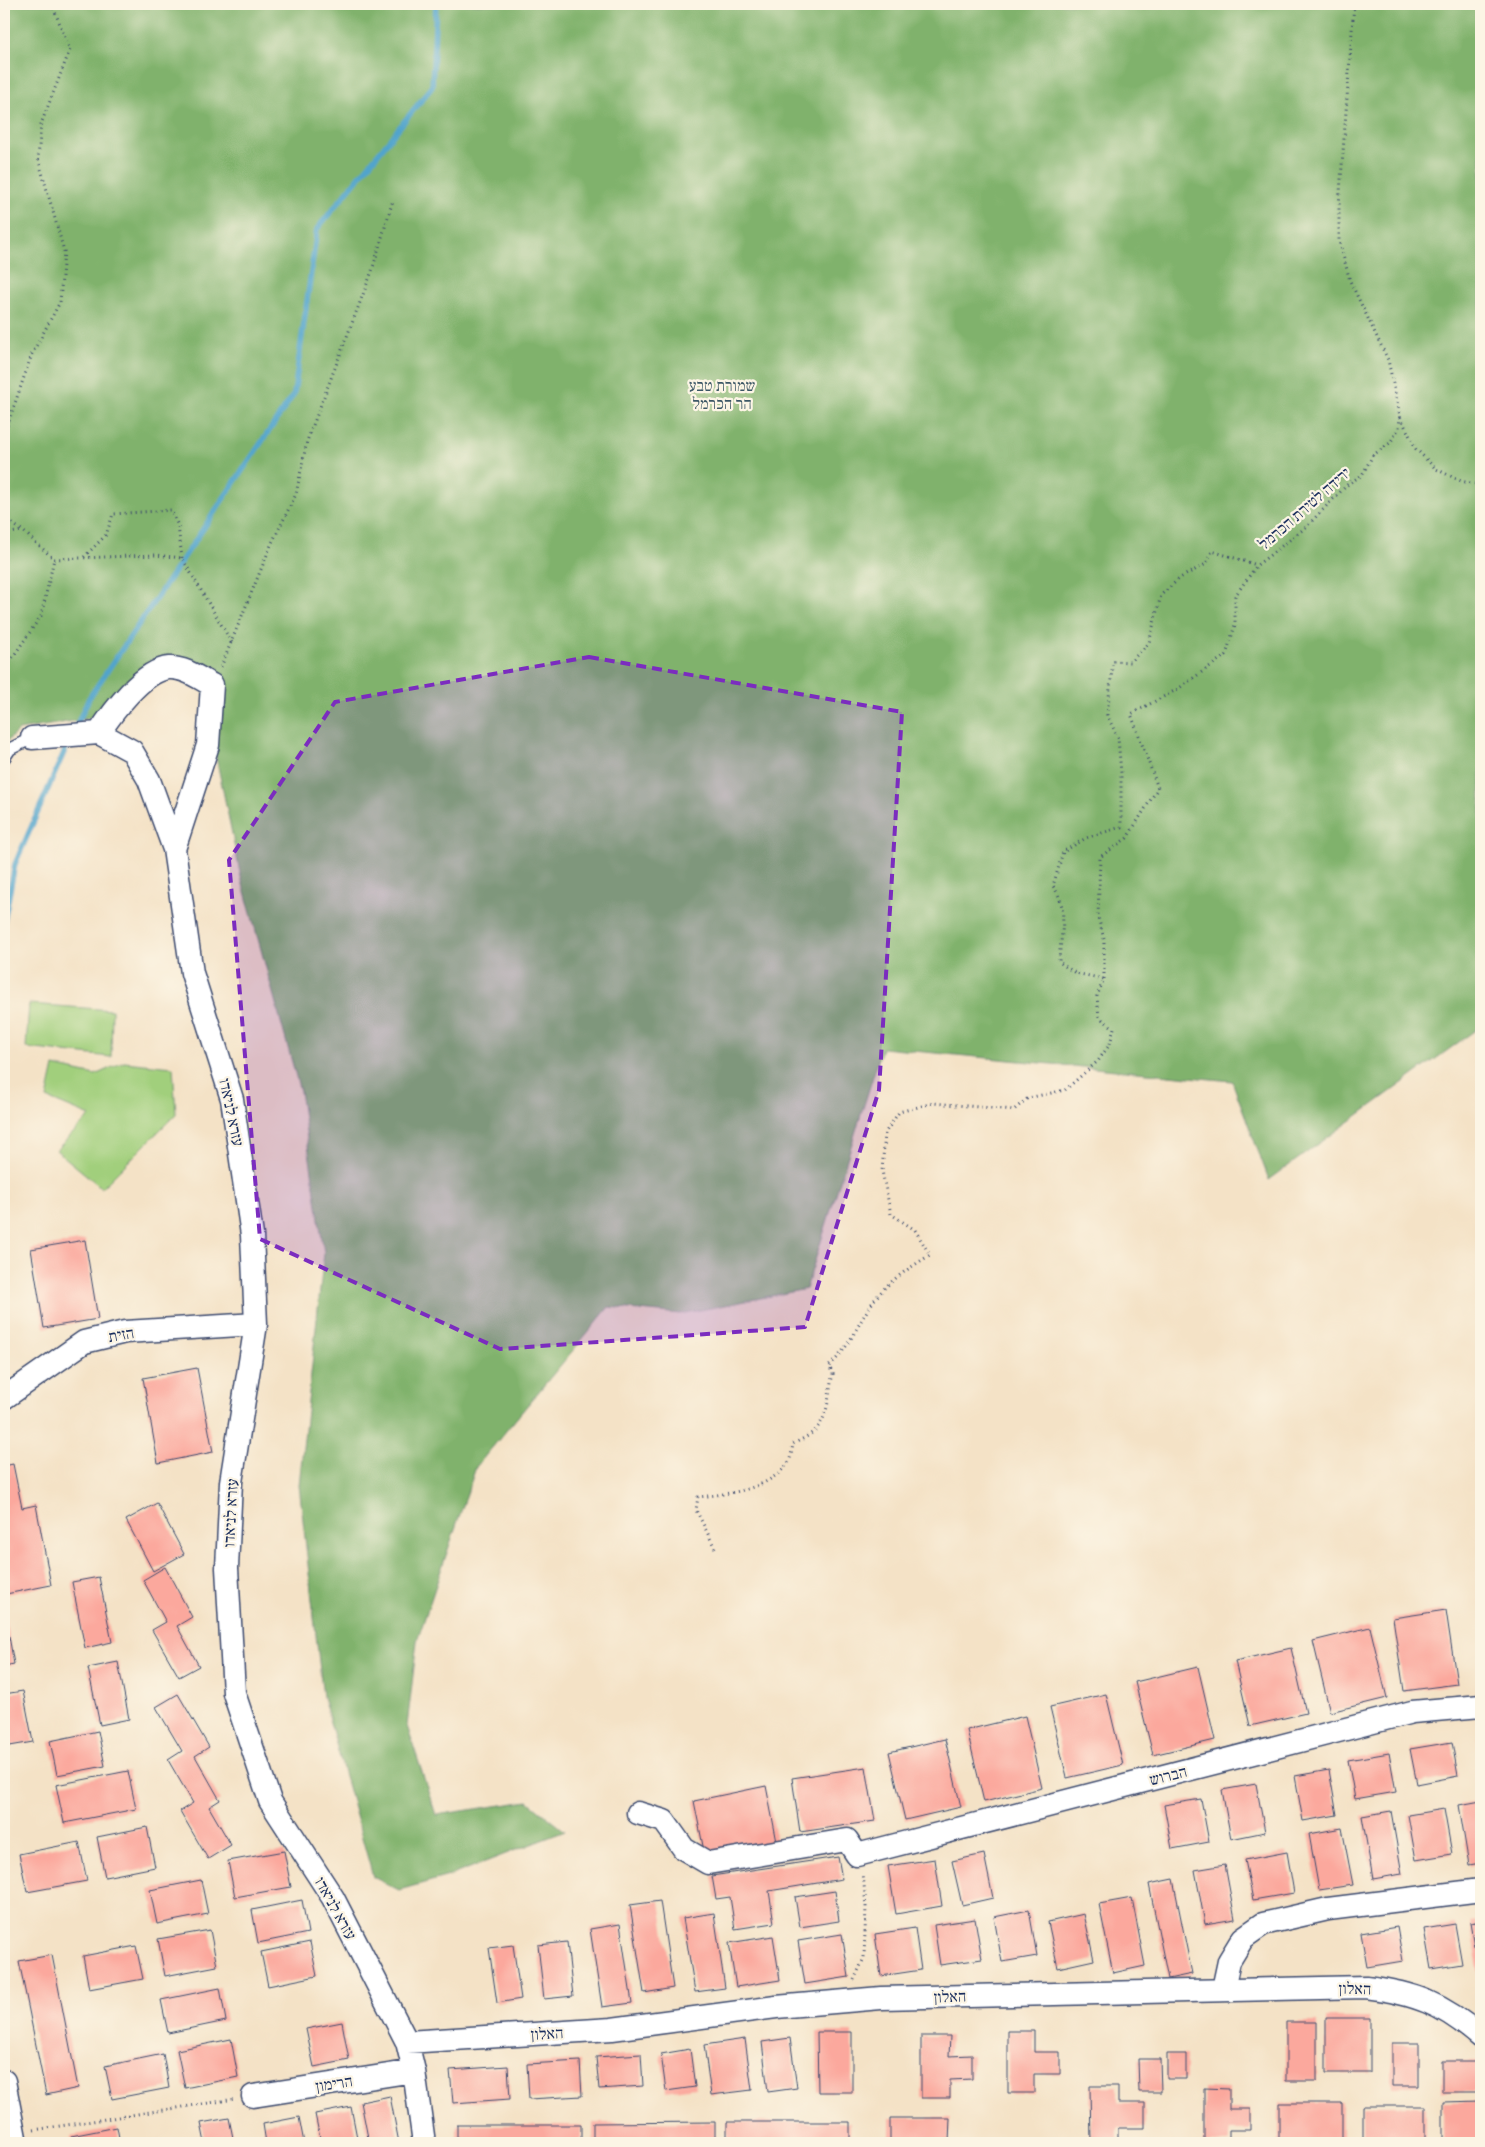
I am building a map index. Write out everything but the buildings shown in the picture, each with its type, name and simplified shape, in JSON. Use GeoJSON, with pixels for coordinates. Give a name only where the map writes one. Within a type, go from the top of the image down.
{"type":"FeatureCollection","features":[{"type":"Feature","properties":{"kind":"street"},"geometry":{"type":"LineString","coordinates":[[32,738],[99,733],[116,708],[152,674],[169,668],[187,672],[212,685]]}},
{"type":"Feature","properties":{"kind":"street","name":"עזרא לניאדו"},"geometry":{"type":"LineString","coordinates":[[174,849],[208,745],[212,685]]}},
{"type":"Feature","properties":{"kind":"street","name":"עזרא לניאדו"},"geometry":{"type":"LineString","coordinates":[[99,733],[132,751],[149,780],[174,849],[192,973],[232,1100],[252,1235],[256,1324],[231,1482],[228,1568],[234,1693],[270,1800],[333,1898],[407,2042],[414,2070],[424,2143]]}},
{"type":"Feature","properties":{"kind":"street","name":"הזית"},"geometry":{"type":"LineString","coordinates":[[4,1398],[84,1342],[125,1332],[256,1324]]}},
{"type":"Feature","properties":{"kind":"street","name":"הברוש"},"geometry":{"type":"LineString","coordinates":[[857,1855],[1412,1712],[1481,1706]]}},
{"type":"Feature","properties":{"kind":"street"},"geometry":{"type":"LineString","coordinates":[[638,1813],[664,1821],[684,1849],[708,1863],[847,1840],[857,1855]]}},
{"type":"Feature","properties":{"kind":"street"},"geometry":{"type":"LineString","coordinates":[[1223,1989],[1229,1961],[1243,1938],[1263,1924],[1328,1909],[1481,1890]]}},
{"type":"Feature","properties":{"kind":"street","name":"האלון"},"geometry":{"type":"LineString","coordinates":[[407,2042],[612,2029],[776,2007],[881,1998],[1366,1987],[1402,1992],[1439,2006],[1461,2020],[1481,2037]]}},
{"type":"Feature","properties":{"kind":"street","name":"הרימון"},"geometry":{"type":"LineString","coordinates":[[253,2096],[414,2070]]}},
{"type":"Feature","properties":{"kind":"street"},"geometry":{"type":"LineString","coordinates":[[4,2081],[15,2138]]}},
{"type":"Feature","properties":{"kind":"lane"},"geometry":{"type":"LineString","coordinates":[[4,758],[10,750],[32,738]]}},
{"type":"Feature","properties":{"kind":"path"},"geometry":{"type":"LineString","coordinates":[[4,434],[32,354],[60,302],[64,251],[38,158],[41,124],[70,50],[52,4]]}},
{"type":"Feature","properties":{"kind":"path"},"geometry":{"type":"LineString","coordinates":[[1354,4],[1339,206],[1339,240],[1350,281],[1388,360],[1400,416],[1416,449],[1436,469],[1461,480],[1481,485]]}},
{"type":"Feature","properties":{"kind":"path"},"geometry":{"type":"LineString","coordinates":[[212,685],[232,643],[271,546],[296,494],[307,441],[372,271],[393,200]]}},
{"type":"Feature","properties":{"kind":"path","name":"ירידה לטירת הכרמל"},"geometry":{"type":"LineString","coordinates":[[1104,979],[1075,973],[1059,962],[1064,914],[1061,897],[1054,886],[1063,852],[1086,838],[1121,828],[1121,773],[1118,738],[1107,715],[1113,661],[1130,662],[1149,644],[1161,595],[1180,578],[1206,564],[1212,550],[1257,565],[1305,528],[1348,484],[1362,475],[1373,455],[1390,443],[1399,428],[1400,416]]}},
{"type":"Feature","properties":{"kind":"path"},"geometry":{"type":"LineString","coordinates":[[84,557],[106,535],[113,514],[171,510],[178,526],[182,558],[232,643]]}},
{"type":"Feature","properties":{"kind":"path"},"geometry":{"type":"LineString","coordinates":[[4,518],[23,530],[54,559],[156,555],[182,558]]}},
{"type":"Feature","properties":{"kind":"path"},"geometry":{"type":"LineString","coordinates":[[4,534],[23,530]]}},
{"type":"Feature","properties":{"kind":"path"},"geometry":{"type":"LineString","coordinates":[[4,670],[41,616],[54,559]]}},
{"type":"Feature","properties":{"kind":"path"},"geometry":{"type":"LineString","coordinates":[[715,1548],[696,1510],[698,1497],[733,1494],[773,1478],[789,1462],[793,1444],[817,1429],[828,1408],[828,1392],[833,1374],[829,1366],[840,1356],[880,1293],[911,1267],[930,1255],[915,1230],[891,1214],[882,1171],[885,1133],[899,1112],[933,1103],[1014,1110],[1028,1098],[1065,1090],[1098,1061],[1110,1044],[1114,1028],[1099,1017],[1097,996],[1104,979],[1104,939],[1098,918],[1100,857],[1127,838],[1158,788],[1131,714],[1178,689],[1226,655],[1235,624],[1235,596],[1257,565]]}},
{"type":"Feature","properties":{"kind":"path"},"geometry":{"type":"LineString","coordinates":[[845,2001],[864,1958],[866,1907],[862,1863],[857,1855]]}},
{"type":"Feature","properties":{"kind":"path"},"geometry":{"type":"LineString","coordinates":[[15,2138],[253,2096]]}},
{"type":"Feature","properties":{"kind":"highlighted area"},"geometry":{"type":"Polygon","coordinates":[[[589,657],[902,712],[879,1090],[805,1327],[500,1349],[260,1239],[229,860],[335,702],[589,657]]]}},
{"type":"Feature","properties":{"kind":"green space","name":"שמורת טבע הר הכרמל"},"geometry":{"type":"Polygon","coordinates":[[[4,4],[1481,4],[1481,1026],[1269,1180],[1232,1081],[882,1048],[806,1289],[680,1314],[609,1307],[476,1467],[417,1641],[407,1726],[436,1815],[528,1801],[565,1831],[449,1876],[399,1890],[373,1877],[323,1697],[299,1485],[324,1253],[300,1091],[241,877],[206,709],[203,682],[169,673],[92,718],[19,730],[4,744],[4,4]]]}},
{"type":"Feature","properties":{"kind":"green space"},"geometry":{"type":"Polygon","coordinates":[[[29,1004],[112,1010],[111,1057],[26,1048],[29,1004]]]}},
{"type":"Feature","properties":{"kind":"green space"},"geometry":{"type":"Polygon","coordinates":[[[124,1062],[173,1067],[176,1114],[102,1188],[56,1150],[90,1116],[47,1098],[54,1066],[95,1075],[124,1062]]]}},
{"type":"Feature","properties":{"kind":"waterway"},"geometry":{"type":"LineString","coordinates":[[75,729],[89,698],[294,394],[317,229],[432,87],[436,4]]}},
{"type":"Feature","properties":{"kind":"waterway"},"geometry":{"type":"LineString","coordinates":[[4,921],[15,864],[69,741]]}}]}
